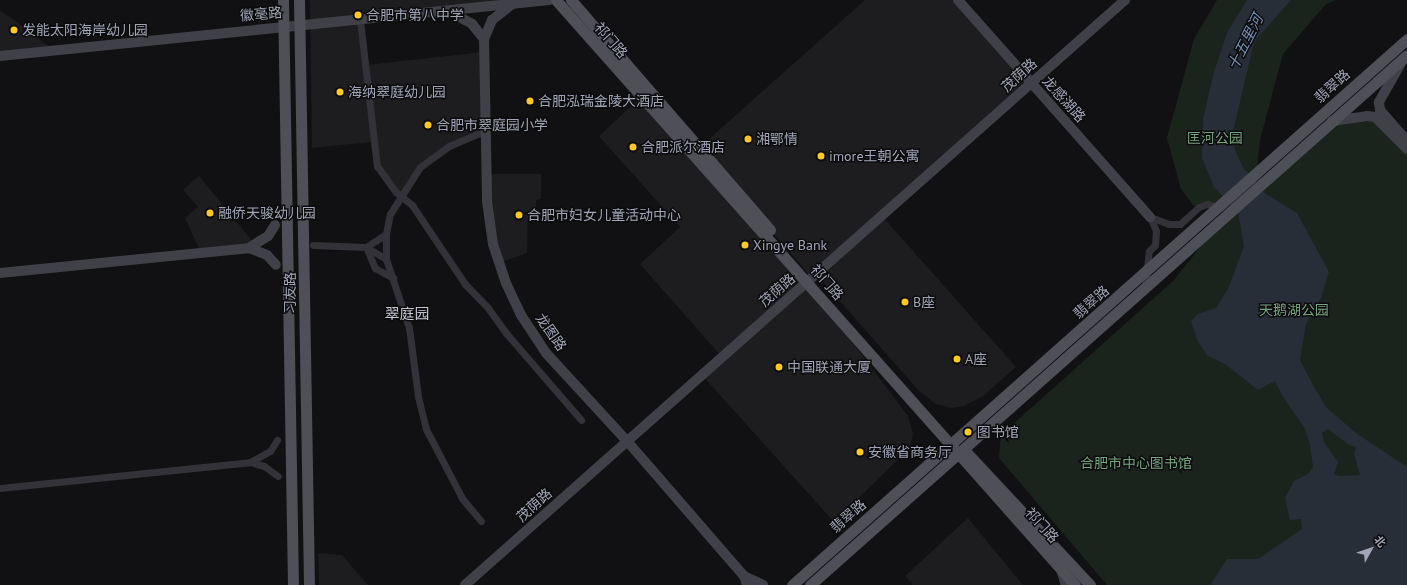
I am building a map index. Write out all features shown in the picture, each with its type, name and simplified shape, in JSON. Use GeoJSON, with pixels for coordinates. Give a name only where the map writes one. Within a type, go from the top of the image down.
{"type":"FeatureCollection","features":[{"type":"Feature","properties":{"kind":"main road","name":"习友路"},"geometry":{"type":"LineString","coordinates":[[283,0],[292,585]]}},
{"type":"Feature","properties":{"kind":"main road","name":"习友路"},"geometry":{"type":"LineString","coordinates":[[300,0],[309,585]]}},
{"type":"Feature","properties":{"kind":"main road","name":"祁门路"},"geometry":{"type":"LineString","coordinates":[[556,0],[809,280],[957,447],[1075,585]]}},
{"type":"Feature","properties":{"kind":"main road","name":"祁门路"},"geometry":{"type":"LineString","coordinates":[[571,0],[809,280]]}},
{"type":"Feature","properties":{"kind":"main road","name":"翡翠路"},"geometry":{"type":"LineString","coordinates":[[810,585],[1257,170],[1407,39]]}},
{"type":"Feature","properties":{"kind":"main road","name":"翡翠路"},"geometry":{"type":"LineString","coordinates":[[794,583],[1145,287],[1407,56]]}},
{"type":"Feature","properties":{"kind":"main road","name":"祁门路"},"geometry":{"type":"LineString","coordinates":[[957,447],[1090,585]]}},
{"type":"Feature","properties":{"kind":"street","name":"徽毫路"},"geometry":{"type":"LineString","coordinates":[[0,56],[549,0]]}},
{"type":"Feature","properties":{"kind":"street","name":"龙感湖路"},"geometry":{"type":"LineString","coordinates":[[958,0],[1150,217]]}},
{"type":"Feature","properties":{"kind":"street","name":"茂荫路"},"geometry":{"type":"LineString","coordinates":[[465,585],[1125,0]]}},
{"type":"Feature","properties":{"kind":"street"},"geometry":{"type":"LineString","coordinates":[[448,11],[472,24],[484,39],[492,20],[514,3]]}},
{"type":"Feature","properties":{"kind":"street"},"geometry":{"type":"LineString","coordinates":[[360,20],[377,166],[384,178],[401,194],[436,236],[465,284],[488,308],[506,333],[581,420]]}},
{"type":"Feature","properties":{"kind":"street","name":"龙图路"},"geometry":{"type":"LineString","coordinates":[[484,39],[487,194],[493,244],[506,283],[521,314],[546,353],[627,441],[746,581]]}},
{"type":"Feature","properties":{"kind":"street"},"geometry":{"type":"LineString","coordinates":[[1407,56],[1390,78],[1379,102],[1380,110],[1407,141]]}},
{"type":"Feature","properties":{"kind":"street"},"geometry":{"type":"LineString","coordinates":[[1332,122],[1367,116],[1376,118],[1407,149]]}},
{"type":"Feature","properties":{"kind":"street"},"geometry":{"type":"LineString","coordinates":[[481,521],[462,498],[426,429],[418,396],[409,328],[386,259],[386,234],[390,214],[401,194],[420,166],[435,154],[449,146],[485,131]]}},
{"type":"Feature","properties":{"kind":"street"},"geometry":{"type":"LineString","coordinates":[[1150,217],[1169,224],[1180,224],[1199,207],[1207,204],[1217,207]]}},
{"type":"Feature","properties":{"kind":"street"},"geometry":{"type":"LineString","coordinates":[[1145,287],[1145,274],[1149,251],[1155,245],[1156,231],[1150,217]]}},
{"type":"Feature","properties":{"kind":"street"},"geometry":{"type":"LineString","coordinates":[[0,273],[249,248],[268,236],[275,225]]}},
{"type":"Feature","properties":{"kind":"street"},"geometry":{"type":"LineString","coordinates":[[366,247],[386,234]]}},
{"type":"Feature","properties":{"kind":"street"},"geometry":{"type":"LineString","coordinates":[[313,246],[366,247],[386,259]]}},
{"type":"Feature","properties":{"kind":"street"},"geometry":{"type":"LineString","coordinates":[[366,247],[375,268],[393,278]]}},
{"type":"Feature","properties":{"kind":"street"},"geometry":{"type":"LineString","coordinates":[[249,248],[267,255],[276,265]]}},
{"type":"Feature","properties":{"kind":"street"},"geometry":{"type":"LineString","coordinates":[[250,462],[270,451],[277,440]]}},
{"type":"Feature","properties":{"kind":"street"},"geometry":{"type":"LineString","coordinates":[[0,488],[250,462],[264,466],[278,476]]}},
{"type":"Feature","properties":{"kind":"street"},"geometry":{"type":"LineString","coordinates":[[1060,568],[1066,585]]}},
{"type":"Feature","properties":{"kind":"street"},"geometry":{"type":"LineString","coordinates":[[746,581],[763,585]]}},
{"type":"Feature","properties":{"kind":"street"},"geometry":{"type":"LineString","coordinates":[[785,585],[794,583]]}},
{"type":"Feature","properties":{"kind":"shaded area"},"geometry":{"type":"Polygon","coordinates":[[[310,0],[549,0],[360,20],[366,65],[484,52],[485,131],[435,155],[401,194],[384,178],[372,142],[312,148],[310,0]]]}},
{"type":"Feature","properties":{"kind":"shaded area"},"geometry":{"type":"Polygon","coordinates":[[[865,0],[958,0],[1031,83],[882,216],[1016,367],[983,396],[964,406],[952,408],[936,404],[920,392],[816,274],[812,278],[699,148],[865,0]]]}},
{"type":"Feature","properties":{"kind":"shaded area","name":"发能太阳海岸幼儿园"},"geometry":{"type":"Polygon","coordinates":[[[0,10],[54,50],[0,56],[0,10]]]}},
{"type":"Feature","properties":{"kind":"shaded area"},"geometry":{"type":"Polygon","coordinates":[[[641,97],[807,282],[908,416],[913,434],[910,448],[834,522],[702,375],[722,357],[640,264],[680,227],[599,136],[641,97]]]}},
{"type":"Feature","properties":{"kind":"shaded area"},"geometry":{"type":"Polygon","coordinates":[[[485,174],[541,174],[541,199],[536,200],[536,213],[528,214],[527,253],[499,263],[485,174]]]}},
{"type":"Feature","properties":{"kind":"shaded area","name":"融侨天骏幼儿园"},"geometry":{"type":"Polygon","coordinates":[[[199,176],[255,244],[201,253],[185,218],[198,207],[183,190],[199,176]]]}},
{"type":"Feature","properties":{"kind":"shaded area"},"geometry":{"type":"Polygon","coordinates":[[[968,518],[1023,585],[913,585],[905,576],[968,518]]]}},
{"type":"Feature","properties":{"kind":"shaded area"},"geometry":{"type":"Polygon","coordinates":[[[318,553],[342,555],[368,585],[319,585],[318,553]]]}},
{"type":"Feature","properties":{"kind":"green space"},"geometry":{"type":"Polygon","coordinates":[[[1217,0],[1336,0],[1326,4],[1283,54],[1260,140],[1257,170],[1264,181],[1332,121],[1367,116],[1407,149],[1407,585],[1107,585],[999,458],[1001,435],[1173,281],[1226,215],[1217,207],[1207,204],[1196,209],[1181,189],[1167,138],[1194,39],[1217,0]]]}},
{"type":"Feature","properties":{"kind":"water","name":"十五里河"},"geometry":{"type":"Polygon","coordinates":[[[1247,0],[1291,0],[1254,42],[1231,140],[1242,166],[1266,194],[1297,213],[1329,272],[1321,298],[1306,324],[1300,360],[1313,385],[1326,407],[1356,433],[1407,467],[1407,585],[1210,585],[1227,559],[1258,559],[1302,529],[1301,519],[1290,520],[1285,498],[1294,481],[1308,474],[1313,467],[1310,444],[1304,427],[1283,397],[1275,381],[1258,390],[1225,364],[1208,356],[1198,342],[1191,321],[1198,314],[1216,308],[1229,287],[1244,246],[1238,212],[1214,187],[1202,158],[1203,119],[1214,72],[1227,33],[1247,0]],[[1328,429],[1322,433],[1324,442],[1338,462],[1334,474],[1339,476],[1360,475],[1354,453],[1356,447],[1349,445],[1328,429]]]}},
{"type":"Feature","properties":{"kind":"place","name":"合肥市第八中学"},"geometry":{"type":"Point","coordinates":[358,15]}},
{"type":"Feature","properties":{"kind":"place","name":"发能太阳海岸幼儿园"},"geometry":{"type":"Point","coordinates":[14,30]}},
{"type":"Feature","properties":{"kind":"place","name":"海纳翠庭幼儿园"},"geometry":{"type":"Point","coordinates":[340,92]}},
{"type":"Feature","properties":{"kind":"place","name":"合肥泓瑞金陵大酒店"},"geometry":{"type":"Point","coordinates":[530,101]}},
{"type":"Feature","properties":{"kind":"place","name":"合肥市翠庭园小学"},"geometry":{"type":"Point","coordinates":[428,125]}},
{"type":"Feature","properties":{"kind":"place","name":"湘鄂情"},"geometry":{"type":"Point","coordinates":[748,139]}},
{"type":"Feature","properties":{"kind":"place","name":"合肥派尔酒店"},"geometry":{"type":"Point","coordinates":[633,147]}},
{"type":"Feature","properties":{"kind":"place","name":"imore王朝公寓"},"geometry":{"type":"Point","coordinates":[821,156]}},
{"type":"Feature","properties":{"kind":"place","name":"融侨天骏幼儿园"},"geometry":{"type":"Point","coordinates":[210,213]}},
{"type":"Feature","properties":{"kind":"place","name":"合肥市妇女儿童活动中心"},"geometry":{"type":"Point","coordinates":[519,215]}},
{"type":"Feature","properties":{"kind":"place","name":"Xingye Bank"},"geometry":{"type":"Point","coordinates":[745,245]}},
{"type":"Feature","properties":{"kind":"place","name":"B座"},"geometry":{"type":"Point","coordinates":[905,302]}},
{"type":"Feature","properties":{"kind":"place","name":"A座"},"geometry":{"type":"Point","coordinates":[957,359]}},
{"type":"Feature","properties":{"kind":"place","name":"中国联通大厦"},"geometry":{"type":"Point","coordinates":[779,367]}},
{"type":"Feature","properties":{"kind":"place","name":"图书馆"},"geometry":{"type":"Point","coordinates":[968,432]}},
{"type":"Feature","properties":{"kind":"place","name":"安徽省商务厅"},"geometry":{"type":"Point","coordinates":[860,452]}},
{"type":"Feature","properties":{"kind":"district","name":"翠庭园"},"geometry":{"type":"Point","coordinates":[407,314]}},
{"type":"Feature","properties":{"kind":"park label","name":"匡河公园"},"geometry":{"type":"Point","coordinates":[1215,138]}},
{"type":"Feature","properties":{"kind":"park label","name":"天鹅湖公园"},"geometry":{"type":"Point","coordinates":[1294,310]}},
{"type":"Feature","properties":{"kind":"park label","name":"合肥市中心图书馆"},"geometry":{"type":"Point","coordinates":[1136,463]}}]}
